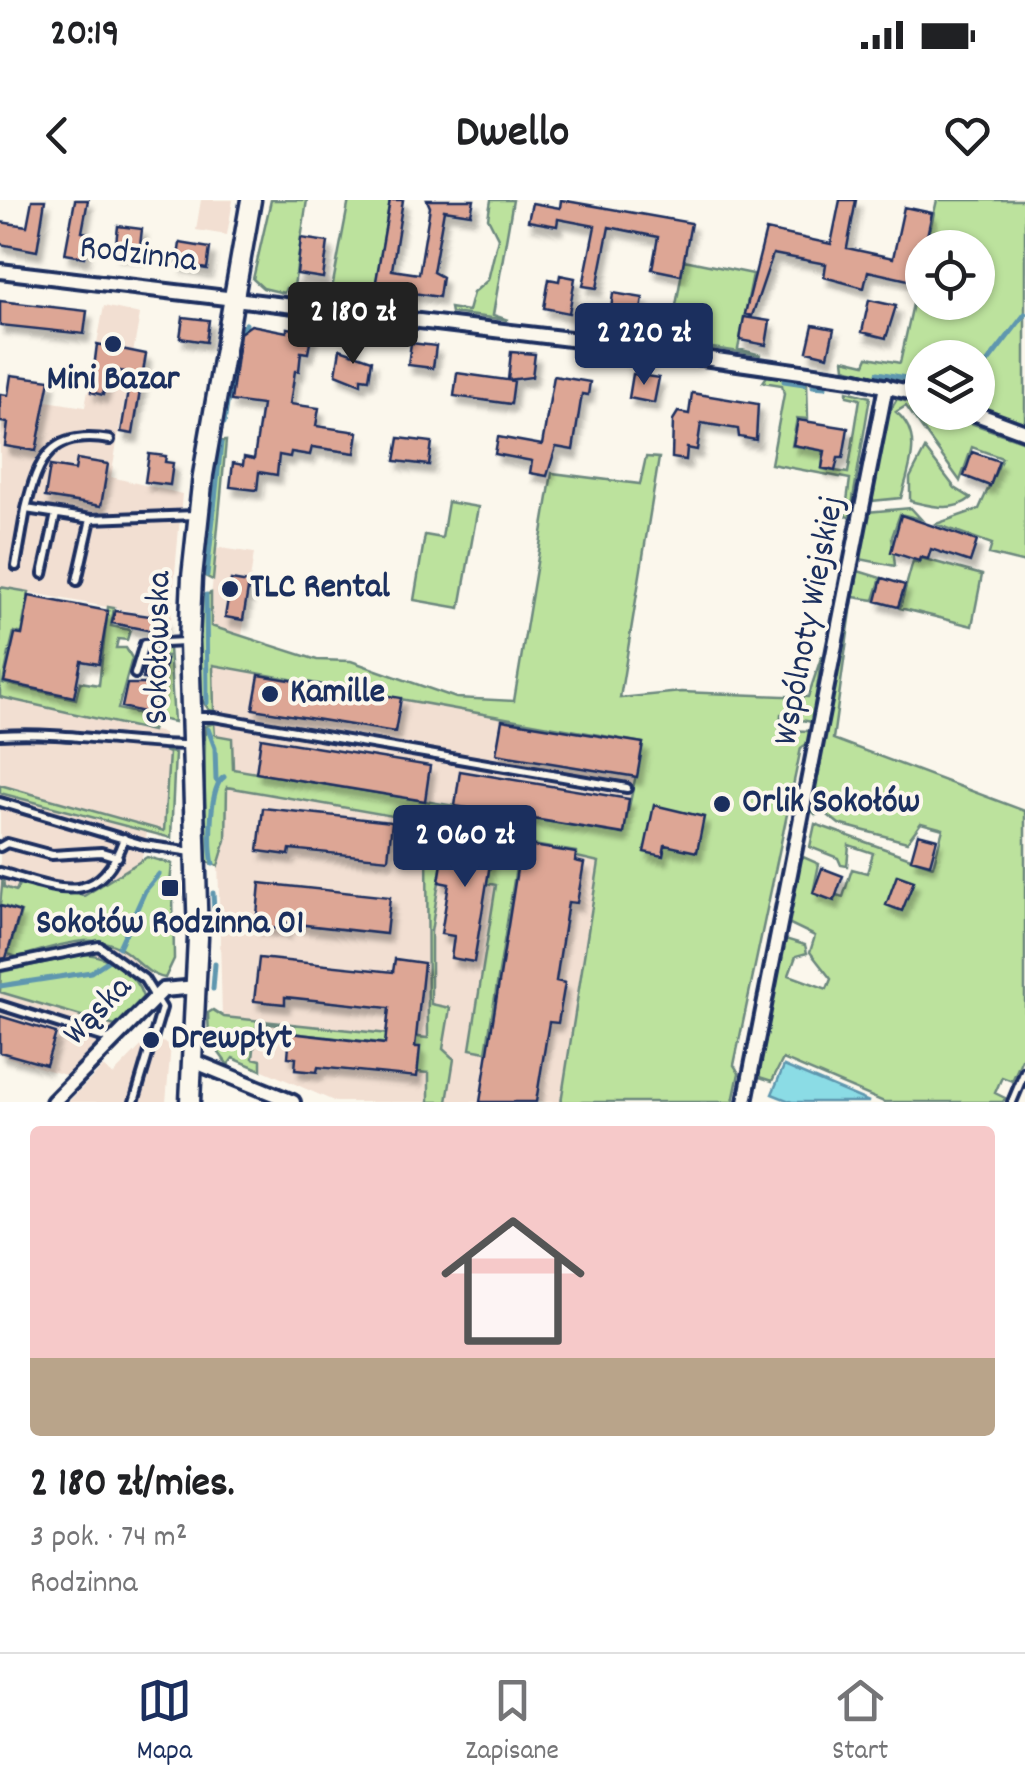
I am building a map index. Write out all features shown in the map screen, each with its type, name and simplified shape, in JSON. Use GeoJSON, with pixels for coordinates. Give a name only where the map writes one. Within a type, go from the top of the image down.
{"type":"FeatureCollection","features":[{"type":"Feature","properties":{"kind":"street","name":"Sokołowska"},"geometry":{"type":"LineString","coordinates":[[190,1102],[197,988],[189,642],[198,515],[252,200]]}},
{"type":"Feature","properties":{"kind":"street","name":"Rodzinna"},"geometry":{"type":"LineString","coordinates":[[0,270],[570,339],[905,391]]}},
{"type":"Feature","properties":{"kind":"street","name":"Wspólnoty Wiejskiej"},"geometry":{"type":"LineString","coordinates":[[745,1102],[886,386]]}},
{"type":"Feature","properties":{"kind":"street"},"geometry":{"type":"LineString","coordinates":[[995,421],[1025,432]]}},
{"type":"Feature","properties":{"kind":"street","name":"Wąska"},"geometry":{"type":"LineString","coordinates":[[53,1102],[157,995],[169,986],[197,988]]}},
{"type":"Feature","properties":{"kind":"street"},"geometry":{"type":"LineString","coordinates":[[193,1061],[293,1102]]}},
{"type":"Feature","properties":{"kind":"lane"},"geometry":{"type":"LineString","coordinates":[[16,566],[39,465],[55,446],[84,437],[110,440]]}},
{"type":"Feature","properties":{"kind":"lane"},"geometry":{"type":"LineString","coordinates":[[26,509],[91,519],[198,515]]}},
{"type":"Feature","properties":{"kind":"lane"},"geometry":{"type":"LineString","coordinates":[[43,574],[56,514]]}},
{"type":"Feature","properties":{"kind":"lane"},"geometry":{"type":"LineString","coordinates":[[77,581],[91,519]]}},
{"type":"Feature","properties":{"kind":"lane"},"geometry":{"type":"LineString","coordinates":[[135,674],[144,644],[189,642]]}},
{"type":"Feature","properties":{"kind":"lane"},"geometry":{"type":"LineString","coordinates":[[191,717],[214,717],[628,788]]}},
{"type":"Feature","properties":{"kind":"lane"},"geometry":{"type":"LineString","coordinates":[[0,735],[96,735],[144,744],[192,745]]}},
{"type":"Feature","properties":{"kind":"lane"},"geometry":{"type":"LineString","coordinates":[[0,802],[162,850],[196,852]]}},
{"type":"Feature","properties":{"kind":"lane"},"geometry":{"type":"LineString","coordinates":[[0,872],[75,890],[104,876],[118,856],[124,838]]}},
{"type":"Feature","properties":{"kind":"lane"},"geometry":{"type":"LineString","coordinates":[[0,847],[8,843],[52,856],[101,852],[118,856]]}},
{"type":"Feature","properties":{"kind":"lane"},"geometry":{"type":"LineString","coordinates":[[0,966],[102,946],[157,995],[162,1008],[156,1040],[134,1102]]}},
{"type":"Feature","properties":{"kind":"lane"},"geometry":{"type":"LineString","coordinates":[[0,1004],[112,1041]]}},
{"type":"Feature","properties":{"kind":"lane"},"geometry":{"type":"LineString","coordinates":[[1012,1102],[1025,1071]]}},
{"type":"Feature","properties":{"kind":"shaded area"},"geometry":{"type":"Polygon","coordinates":[[[201,200],[233,200],[227,235],[196,230],[201,200]]]}},
{"type":"Feature","properties":{"kind":"shaded area"},"geometry":{"type":"Polygon","coordinates":[[[104,306],[140,314],[111,477],[182,494],[171,619],[0,587],[0,440],[7,395],[85,407],[104,306]]]}},
{"type":"Feature","properties":{"kind":"shaded area"},"geometry":{"type":"Polygon","coordinates":[[[216,549],[254,553],[242,636],[317,660],[351,661],[456,698],[489,702],[659,697],[650,801],[637,853],[770,900],[734,1065],[739,1073],[733,1102],[336,1102],[233,1057],[222,1018],[218,856],[226,840],[227,775],[215,740],[209,615],[216,549]]]}},
{"type":"Feature","properties":{"kind":"shaded area"},"geometry":{"type":"Polygon","coordinates":[[[0,697],[164,733],[164,750],[169,753],[168,830],[165,838],[147,833],[142,858],[160,965],[139,985],[143,997],[68,1076],[0,1055],[0,697]]]}},
{"type":"Feature","properties":{"kind":"shaded area"},"geometry":{"type":"Polygon","coordinates":[[[149,1038],[171,1045],[166,1102],[68,1102],[103,1067],[113,1075],[149,1038]]]}},
{"type":"Feature","properties":{"kind":"green space"},"geometry":{"type":"Polygon","coordinates":[[[271,200],[307,200],[294,286],[314,289],[311,297],[286,288],[284,293],[263,288],[253,279],[271,200]]]}},
{"type":"Feature","properties":{"kind":"green space"},"geometry":{"type":"Polygon","coordinates":[[[349,200],[390,200],[374,296],[392,300],[388,306],[330,299],[349,200]]]}},
{"type":"Feature","properties":{"kind":"green space"},"geometry":{"type":"Polygon","coordinates":[[[491,200],[513,200],[493,315],[508,320],[451,313],[450,308],[468,311],[473,293],[488,280],[498,238],[488,218],[491,200]]]}},
{"type":"Feature","properties":{"kind":"green space"},"geometry":{"type":"Polygon","coordinates":[[[937,200],[1025,200],[1025,424],[995,413],[995,340],[905,340],[909,320],[995,320],[995,230],[930,230],[937,200]]]}},
{"type":"Feature","properties":{"kind":"green space"},"geometry":{"type":"Polygon","coordinates":[[[684,260],[753,274],[738,349],[761,355],[607,333],[670,340],[684,260]]]}},
{"type":"Feature","properties":{"kind":"green space"},"geometry":{"type":"Polygon","coordinates":[[[905,340],[905,384],[845,368],[844,359],[865,364],[868,357],[900,363],[905,340]]]}},
{"type":"Feature","properties":{"kind":"green space"},"geometry":{"type":"Polygon","coordinates":[[[767,376],[807,381],[808,419],[797,418],[792,446],[824,447],[822,469],[848,473],[860,399],[847,396],[847,391],[870,397],[850,517],[845,516],[850,479],[771,464],[784,394],[782,385],[763,382],[767,376]]]}},
{"type":"Feature","properties":{"kind":"green space"},"geometry":{"type":"Polygon","coordinates":[[[897,399],[905,401],[905,407],[896,412],[905,421],[905,430],[910,431],[910,464],[901,498],[871,501],[885,420],[897,399]]]}},
{"type":"Feature","properties":{"kind":"green space"},"geometry":{"type":"Polygon","coordinates":[[[923,430],[991,430],[1025,442],[1025,563],[989,554],[992,544],[936,524],[979,509],[1002,458],[972,447],[960,481],[923,430]]]}},
{"type":"Feature","properties":{"kind":"green space"},"geometry":{"type":"Polygon","coordinates":[[[226,441],[213,580],[199,573],[216,442],[226,441]]]}},
{"type":"Feature","properties":{"kind":"green space"},"geometry":{"type":"Polygon","coordinates":[[[925,449],[955,488],[971,498],[949,507],[910,501],[910,478],[925,449]]]}},
{"type":"Feature","properties":{"kind":"green space"},"geometry":{"type":"Polygon","coordinates":[[[646,457],[659,458],[620,698],[681,692],[808,697],[822,655],[812,722],[801,720],[800,714],[781,714],[780,730],[810,731],[808,743],[801,748],[734,1065],[739,1073],[733,1102],[561,1102],[599,862],[577,857],[577,852],[520,843],[486,1052],[470,1049],[496,885],[487,883],[494,839],[447,831],[431,932],[431,1004],[450,1008],[443,1049],[454,1059],[447,1102],[429,1102],[429,1073],[417,1072],[419,1047],[290,1033],[290,1026],[257,1023],[253,1058],[261,1060],[261,1070],[233,1058],[228,1065],[209,1039],[208,1013],[213,1010],[224,1017],[428,1038],[427,822],[227,787],[226,840],[218,866],[204,861],[205,726],[214,723],[215,735],[232,738],[233,769],[623,834],[643,743],[213,665],[214,711],[209,710],[198,694],[198,597],[211,593],[211,626],[317,660],[351,661],[456,698],[514,701],[552,473],[640,484],[646,457]]]}},
{"type":"Feature","properties":{"kind":"green space"},"geometry":{"type":"Polygon","coordinates":[[[448,502],[478,507],[460,608],[414,600],[425,535],[442,538],[448,502]]]}},
{"type":"Feature","properties":{"kind":"green space"},"geometry":{"type":"Polygon","coordinates":[[[911,508],[921,519],[900,514],[892,537],[895,566],[860,559],[867,512],[911,508]]]}},
{"type":"Feature","properties":{"kind":"green space"},"geometry":{"type":"Polygon","coordinates":[[[921,558],[982,575],[972,626],[900,608],[913,561],[919,563],[921,558]]]}},
{"type":"Feature","properties":{"kind":"green space"},"geometry":{"type":"Polygon","coordinates":[[[858,571],[881,578],[874,600],[853,597],[833,739],[1025,811],[1025,1052],[1012,1081],[1002,1077],[995,1093],[1005,1098],[1003,1102],[884,1102],[783,1059],[772,1081],[756,1076],[782,938],[805,945],[807,953],[796,956],[789,975],[827,989],[831,979],[810,952],[815,936],[786,922],[801,856],[819,864],[813,893],[835,901],[837,895],[843,897],[852,869],[867,873],[873,853],[849,845],[847,866],[841,865],[838,858],[810,847],[815,824],[933,866],[943,829],[921,823],[907,842],[839,824],[824,812],[816,815],[811,810],[858,571]]]}},
{"type":"Feature","properties":{"kind":"green space"},"geometry":{"type":"Polygon","coordinates":[[[0,587],[29,592],[23,624],[88,637],[86,646],[14,632],[10,649],[79,663],[78,668],[9,653],[3,683],[76,699],[80,682],[99,685],[108,607],[114,608],[111,626],[130,630],[127,640],[118,639],[116,648],[126,648],[132,658],[118,709],[150,716],[156,688],[151,681],[162,682],[167,656],[149,655],[169,648],[174,722],[155,718],[152,731],[0,697],[0,587]]]}},
{"type":"Feature","properties":{"kind":"green space"},"geometry":{"type":"Polygon","coordinates":[[[164,751],[175,753],[171,838],[0,793],[0,785],[164,831],[169,753],[164,751]]]}},
{"type":"Feature","properties":{"kind":"green space"},"geometry":{"type":"Polygon","coordinates":[[[147,857],[172,864],[169,893],[173,894],[174,959],[165,978],[114,945],[101,942],[73,942],[17,957],[8,954],[21,912],[0,905],[3,877],[4,887],[16,891],[20,882],[84,896],[147,857]]]}},
{"type":"Feature","properties":{"kind":"green space"},"geometry":{"type":"Polygon","coordinates":[[[85,954],[120,967],[134,980],[143,997],[115,1026],[0,992],[1,972],[85,954]]]}},
{"type":"Feature","properties":{"kind":"water"},"geometry":{"type":"Polygon","coordinates":[[[784,1066],[869,1102],[792,1102],[772,1094],[784,1066]]]}},
{"type":"Feature","properties":{"kind":"building"},"geometry":{"type":"Polygon","coordinates":[[[32,200],[45,200],[37,251],[0,244],[0,222],[27,226],[32,200]]]}},
{"type":"Feature","properties":{"kind":"building"},"geometry":{"type":"Polygon","coordinates":[[[75,200],[88,200],[82,232],[88,233],[84,257],[65,254],[75,200]]]}},
{"type":"Feature","properties":{"kind":"building"},"geometry":{"type":"Polygon","coordinates":[[[390,200],[403,200],[392,270],[419,274],[430,207],[427,200],[474,200],[471,214],[444,210],[433,272],[442,277],[439,297],[375,287],[390,200]]]}},
{"type":"Feature","properties":{"kind":"building"},"geometry":{"type":"Polygon","coordinates":[[[561,200],[691,223],[681,275],[652,269],[658,237],[609,227],[597,288],[583,286],[595,226],[558,219],[557,226],[528,221],[532,203],[560,208],[561,200]]]}},
{"type":"Feature","properties":{"kind":"building"},"geometry":{"type":"Polygon","coordinates":[[[840,200],[856,200],[847,248],[893,258],[904,207],[932,213],[928,230],[905,230],[905,279],[868,271],[864,288],[824,277],[826,264],[773,254],[752,316],[745,314],[766,230],[831,244],[840,200]]]}},
{"type":"Feature","properties":{"kind":"building"},"geometry":{"type":"Polygon","coordinates":[[[118,226],[142,229],[139,255],[115,252],[118,226]]]}},
{"type":"Feature","properties":{"kind":"building"},"geometry":{"type":"Polygon","coordinates":[[[301,238],[328,242],[323,278],[297,274],[301,238]]]}},
{"type":"Feature","properties":{"kind":"building"},"geometry":{"type":"Polygon","coordinates":[[[180,243],[210,248],[207,269],[177,264],[180,243]]]}},
{"type":"Feature","properties":{"kind":"building"},"geometry":{"type":"Polygon","coordinates":[[[560,275],[575,278],[569,313],[544,308],[549,279],[559,281],[560,275]]]}},
{"type":"Feature","properties":{"kind":"building"},"geometry":{"type":"Polygon","coordinates":[[[613,293],[643,298],[639,323],[610,318],[613,293]]]}},
{"type":"Feature","properties":{"kind":"building"},"geometry":{"type":"Polygon","coordinates":[[[869,300],[896,306],[886,338],[862,332],[869,300]]]}},
{"type":"Feature","properties":{"kind":"building"},"geometry":{"type":"Polygon","coordinates":[[[0,301],[87,311],[84,334],[0,325],[0,301]]]}},
{"type":"Feature","properties":{"kind":"building"},"geometry":{"type":"Polygon","coordinates":[[[183,317],[209,320],[206,342],[180,338],[183,317]]]}},
{"type":"Feature","properties":{"kind":"building"},"geometry":{"type":"Polygon","coordinates":[[[744,317],[770,321],[766,345],[740,340],[744,317]]]}},
{"type":"Feature","properties":{"kind":"building"},"geometry":{"type":"Polygon","coordinates":[[[251,325],[287,332],[287,328],[312,331],[308,353],[301,352],[299,371],[295,371],[290,404],[319,408],[316,426],[358,432],[355,453],[312,447],[310,455],[279,455],[277,475],[259,472],[257,490],[230,487],[233,463],[243,465],[244,457],[254,459],[262,405],[231,401],[240,333],[251,325]]]}},
{"type":"Feature","properties":{"kind":"building"},"geometry":{"type":"Polygon","coordinates":[[[813,325],[834,329],[828,356],[807,351],[813,325]]]}},
{"type":"Feature","properties":{"kind":"building"},"geometry":{"type":"Polygon","coordinates":[[[411,343],[436,346],[433,368],[408,365],[411,343]]]}},
{"type":"Feature","properties":{"kind":"building"},"geometry":{"type":"Polygon","coordinates":[[[97,344],[146,354],[133,434],[121,432],[131,373],[109,369],[103,395],[91,392],[97,344]]]}},
{"type":"Feature","properties":{"kind":"building"},"geometry":{"type":"Polygon","coordinates":[[[340,349],[372,360],[369,379],[361,378],[361,384],[336,374],[340,349]]]}},
{"type":"Feature","properties":{"kind":"building"},"geometry":{"type":"Polygon","coordinates":[[[511,352],[535,354],[532,377],[508,380],[511,352]]]}},
{"type":"Feature","properties":{"kind":"building"},"geometry":{"type":"Polygon","coordinates":[[[457,373],[514,381],[511,404],[454,396],[457,373]]]}},
{"type":"Feature","properties":{"kind":"building"},"geometry":{"type":"Polygon","coordinates":[[[633,374],[659,378],[654,403],[629,398],[633,374]]]}},
{"type":"Feature","properties":{"kind":"building"},"geometry":{"type":"Polygon","coordinates":[[[11,375],[50,380],[36,451],[5,446],[8,423],[0,422],[0,394],[8,395],[11,375]]]}},
{"type":"Feature","properties":{"kind":"building"},"geometry":{"type":"Polygon","coordinates":[[[554,376],[590,382],[588,395],[582,394],[573,450],[556,447],[547,476],[530,473],[532,461],[495,454],[498,437],[542,445],[554,376]]]}},
{"type":"Feature","properties":{"kind":"building"},"geometry":{"type":"Polygon","coordinates":[[[692,393],[758,404],[756,440],[739,437],[738,429],[701,423],[697,450],[687,448],[686,460],[672,458],[673,420],[678,412],[689,414],[692,393]]]}},
{"type":"Feature","properties":{"kind":"building"},"geometry":{"type":"Polygon","coordinates":[[[798,420],[848,428],[843,458],[838,458],[835,471],[822,468],[825,451],[793,445],[798,420]]]}},
{"type":"Feature","properties":{"kind":"building"},"geometry":{"type":"Polygon","coordinates":[[[399,438],[432,442],[429,465],[395,461],[399,438]]]}},
{"type":"Feature","properties":{"kind":"building"},"geometry":{"type":"Polygon","coordinates":[[[972,452],[999,461],[990,486],[964,476],[972,452]]]}},
{"type":"Feature","properties":{"kind":"building"},"geometry":{"type":"Polygon","coordinates":[[[149,454],[166,456],[165,462],[173,463],[170,485],[145,482],[149,454]]]}},
{"type":"Feature","properties":{"kind":"building"},"geometry":{"type":"Polygon","coordinates":[[[77,459],[108,464],[101,506],[45,497],[50,466],[75,470],[77,459]]]}},
{"type":"Feature","properties":{"kind":"building"},"geometry":{"type":"Polygon","coordinates":[[[901,515],[977,541],[970,562],[931,549],[928,559],[920,557],[919,561],[891,552],[901,515]]]}},
{"type":"Feature","properties":{"kind":"building"},"geometry":{"type":"Polygon","coordinates":[[[882,578],[905,585],[898,607],[876,601],[882,578]]]}},
{"type":"Feature","properties":{"kind":"building"},"geometry":{"type":"Polygon","coordinates":[[[231,580],[249,583],[243,620],[225,617],[231,580]]]}},
{"type":"Feature","properties":{"kind":"building"},"geometry":{"type":"Polygon","coordinates":[[[29,596],[108,611],[99,664],[81,661],[74,697],[4,682],[15,634],[22,635],[29,596]]]}},
{"type":"Feature","properties":{"kind":"building"},"geometry":{"type":"Polygon","coordinates":[[[115,611],[164,618],[162,633],[112,623],[115,611]]]}},
{"type":"Feature","properties":{"kind":"building"},"geometry":{"type":"Polygon","coordinates":[[[154,657],[166,659],[160,694],[151,693],[147,713],[122,707],[127,684],[151,684],[151,680],[143,679],[146,662],[154,663],[154,657]]]}},
{"type":"Feature","properties":{"kind":"building"},"geometry":{"type":"Polygon","coordinates":[[[259,675],[401,698],[395,732],[253,709],[259,675]]]}},
{"type":"Feature","properties":{"kind":"building"},"geometry":{"type":"Polygon","coordinates":[[[502,720],[643,743],[637,777],[496,754],[502,720]]]}},
{"type":"Feature","properties":{"kind":"building"},"geometry":{"type":"Polygon","coordinates":[[[261,738],[430,766],[425,801],[256,773],[261,738]]]}},
{"type":"Feature","properties":{"kind":"building"},"geometry":{"type":"Polygon","coordinates":[[[460,771],[629,799],[624,834],[455,806],[460,771]]]}},
{"type":"Feature","properties":{"kind":"building"},"geometry":{"type":"Polygon","coordinates":[[[654,805],[704,817],[697,852],[665,845],[663,856],[644,852],[654,805]]]}},
{"type":"Feature","properties":{"kind":"building"},"geometry":{"type":"Polygon","coordinates":[[[263,808],[392,822],[388,859],[290,849],[289,855],[258,851],[263,808]]]}},
{"type":"Feature","properties":{"kind":"building"},"geometry":{"type":"Polygon","coordinates":[[[447,832],[494,839],[474,962],[451,958],[454,936],[441,934],[449,884],[439,882],[447,832]]]}},
{"type":"Feature","properties":{"kind":"building"},"geometry":{"type":"Polygon","coordinates":[[[918,834],[937,839],[930,864],[911,859],[918,834]]]}},
{"type":"Feature","properties":{"kind":"building"},"geometry":{"type":"Polygon","coordinates":[[[521,844],[576,853],[575,861],[584,863],[577,903],[568,902],[556,981],[565,983],[558,1023],[549,1022],[536,1102],[480,1102],[521,844]]]}},
{"type":"Feature","properties":{"kind":"building"},"geometry":{"type":"Polygon","coordinates":[[[822,868],[843,876],[834,901],[813,893],[822,868]]]}},
{"type":"Feature","properties":{"kind":"building"},"geometry":{"type":"Polygon","coordinates":[[[897,875],[914,881],[902,911],[886,905],[897,875]]]}},
{"type":"Feature","properties":{"kind":"building"},"geometry":{"type":"Polygon","coordinates":[[[260,883],[390,897],[386,934],[287,923],[286,930],[256,926],[260,883]]]}},
{"type":"Feature","properties":{"kind":"building"},"geometry":{"type":"Polygon","coordinates":[[[0,906],[20,912],[6,958],[0,959],[0,906]]]}},
{"type":"Feature","properties":{"kind":"building"},"geometry":{"type":"Polygon","coordinates":[[[259,958],[393,972],[395,959],[424,963],[415,1047],[420,1047],[417,1077],[318,1067],[317,1072],[295,1070],[296,1058],[288,1057],[290,1033],[385,1044],[389,1008],[285,997],[285,1004],[254,1001],[259,958]]]}},
{"type":"Feature","properties":{"kind":"building"},"geometry":{"type":"Polygon","coordinates":[[[0,1016],[56,1033],[46,1065],[0,1052],[0,1016]]]}},
{"type":"Feature","properties":{"kind":"waterway"},"geometry":{"type":"LineString","coordinates":[[995,353],[1025,314]]}},
{"type":"Feature","properties":{"kind":"waterway"},"geometry":{"type":"LineString","coordinates":[[224,423],[238,335],[246,324]]}},
{"type":"Feature","properties":{"kind":"waterway"},"geometry":{"type":"LineString","coordinates":[[878,373],[905,378]]}},
{"type":"Feature","properties":{"kind":"waterway"},"geometry":{"type":"LineString","coordinates":[[784,381],[804,384]]}},
{"type":"Feature","properties":{"kind":"waterway"},"geometry":{"type":"LineString","coordinates":[[813,386],[825,387]]}},
{"type":"Feature","properties":{"kind":"waterway"},"geometry":{"type":"LineString","coordinates":[[207,575],[221,443]]}},
{"type":"Feature","properties":{"kind":"waterway"},"geometry":{"type":"LineString","coordinates":[[206,595],[207,703]]}},
{"type":"Feature","properties":{"kind":"waterway"},"geometry":{"type":"LineString","coordinates":[[208,729],[215,748],[216,780]]}},
{"type":"Feature","properties":{"kind":"waterway"},"geometry":{"type":"LineString","coordinates":[[213,864],[213,804],[224,777]]}},
{"type":"Feature","properties":{"kind":"waterway"},"geometry":{"type":"LineString","coordinates":[[126,933],[145,891],[159,874]]}},
{"type":"Feature","properties":{"kind":"waterway"},"geometry":{"type":"LineString","coordinates":[[213,893],[215,927]]}},
{"type":"Feature","properties":{"kind":"waterway"},"geometry":{"type":"LineString","coordinates":[[119,947],[125,934]]}},
{"type":"Feature","properties":{"kind":"waterway"},"geometry":{"type":"LineString","coordinates":[[0,986],[91,972],[109,960]]}},
{"type":"Feature","properties":{"kind":"waterway"},"geometry":{"type":"LineString","coordinates":[[213,989],[215,964]]}},
{"type":"Feature","properties":{"kind":"place","name":"Mini Bazar"},"geometry":{"type":"Point","coordinates":[113,344]}},
{"type":"Feature","properties":{"kind":"place","name":"TLC Rental"},"geometry":{"type":"Point","coordinates":[230,589]}},
{"type":"Feature","properties":{"kind":"place","name":"Kamille"},"geometry":{"type":"Point","coordinates":[270,694]}},
{"type":"Feature","properties":{"kind":"place","name":"Orlik Sokołów"},"geometry":{"type":"Point","coordinates":[722,804]}},
{"type":"Feature","properties":{"kind":"place","name":"Sokołów Rodzinna 01"},"geometry":{"type":"Point","coordinates":[170,888]}},
{"type":"Feature","properties":{"kind":"place","name":"Drewpłyt"},"geometry":{"type":"Point","coordinates":[151,1040]}}]}
